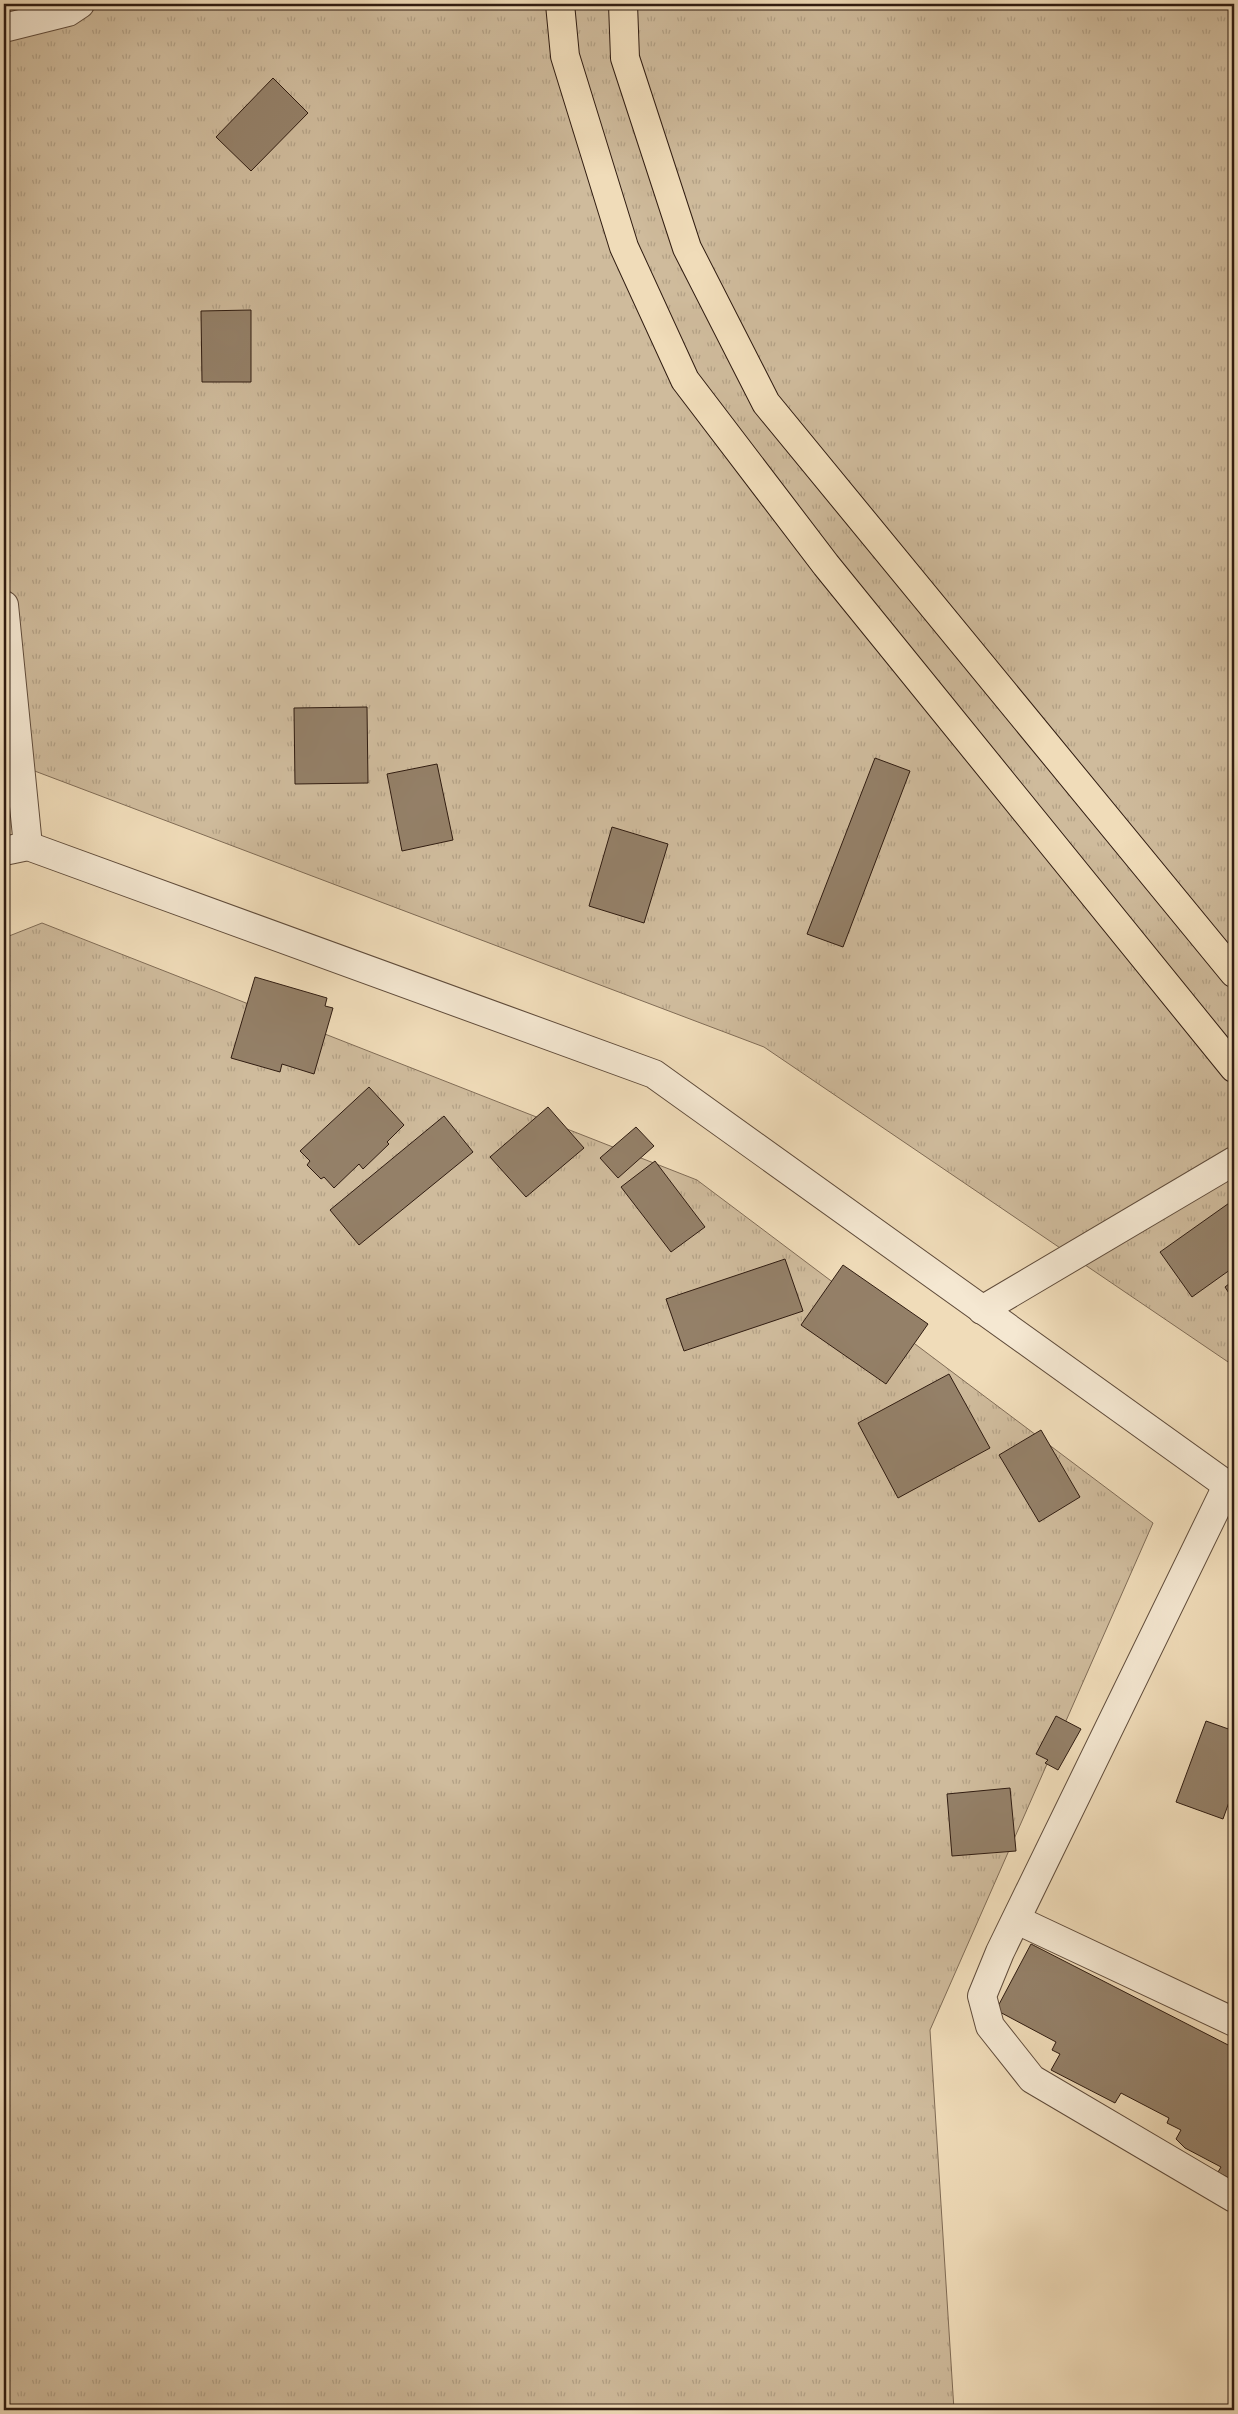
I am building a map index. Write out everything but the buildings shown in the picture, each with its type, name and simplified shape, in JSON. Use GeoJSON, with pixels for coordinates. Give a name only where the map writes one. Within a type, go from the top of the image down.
{"type":"FeatureCollection","features":[{"type":"Feature","properties":{"kind":"main road"},"geometry":{"type":"LineString","coordinates":[[560,4],[565,56],[624,248],[685,380],[826,565],[1234,1068]]}},
{"type":"Feature","properties":{"kind":"main road"},"geometry":{"type":"LineString","coordinates":[[623,4],[625,58],[687,248],[766,403],[1234,974]]}},
{"type":"Feature","properties":{"kind":"street"},"geometry":{"type":"LineString","coordinates":[[4,28],[68,12],[80,4]]}},
{"type":"Feature","properties":{"kind":"street"},"geometry":{"type":"LineString","coordinates":[[4,606],[16,848],[654,1074],[1231,1488],[1000,1952],[982,1996],[990,2026],[1032,2079],[1234,2198]]}},
{"type":"Feature","properties":{"kind":"street"},"geometry":{"type":"LineString","coordinates":[[982,1310],[1234,1161]]}},
{"type":"Feature","properties":{"kind":"street"},"geometry":{"type":"LineString","coordinates":[[1017,1920],[1234,2022]]}},
{"type":"Feature","properties":{"kind":"green space"},"geometry":{"type":"Polygon","coordinates":[[[4,4],[1234,4],[1234,1366],[764,1047],[32,770],[4,781],[4,4]]]}},
{"type":"Feature","properties":{"kind":"green space"},"geometry":{"type":"Polygon","coordinates":[[[42,923],[697,1180],[1153,1523],[930,2030],[954,2410],[4,2410],[4,938],[42,923]]]}}]}
